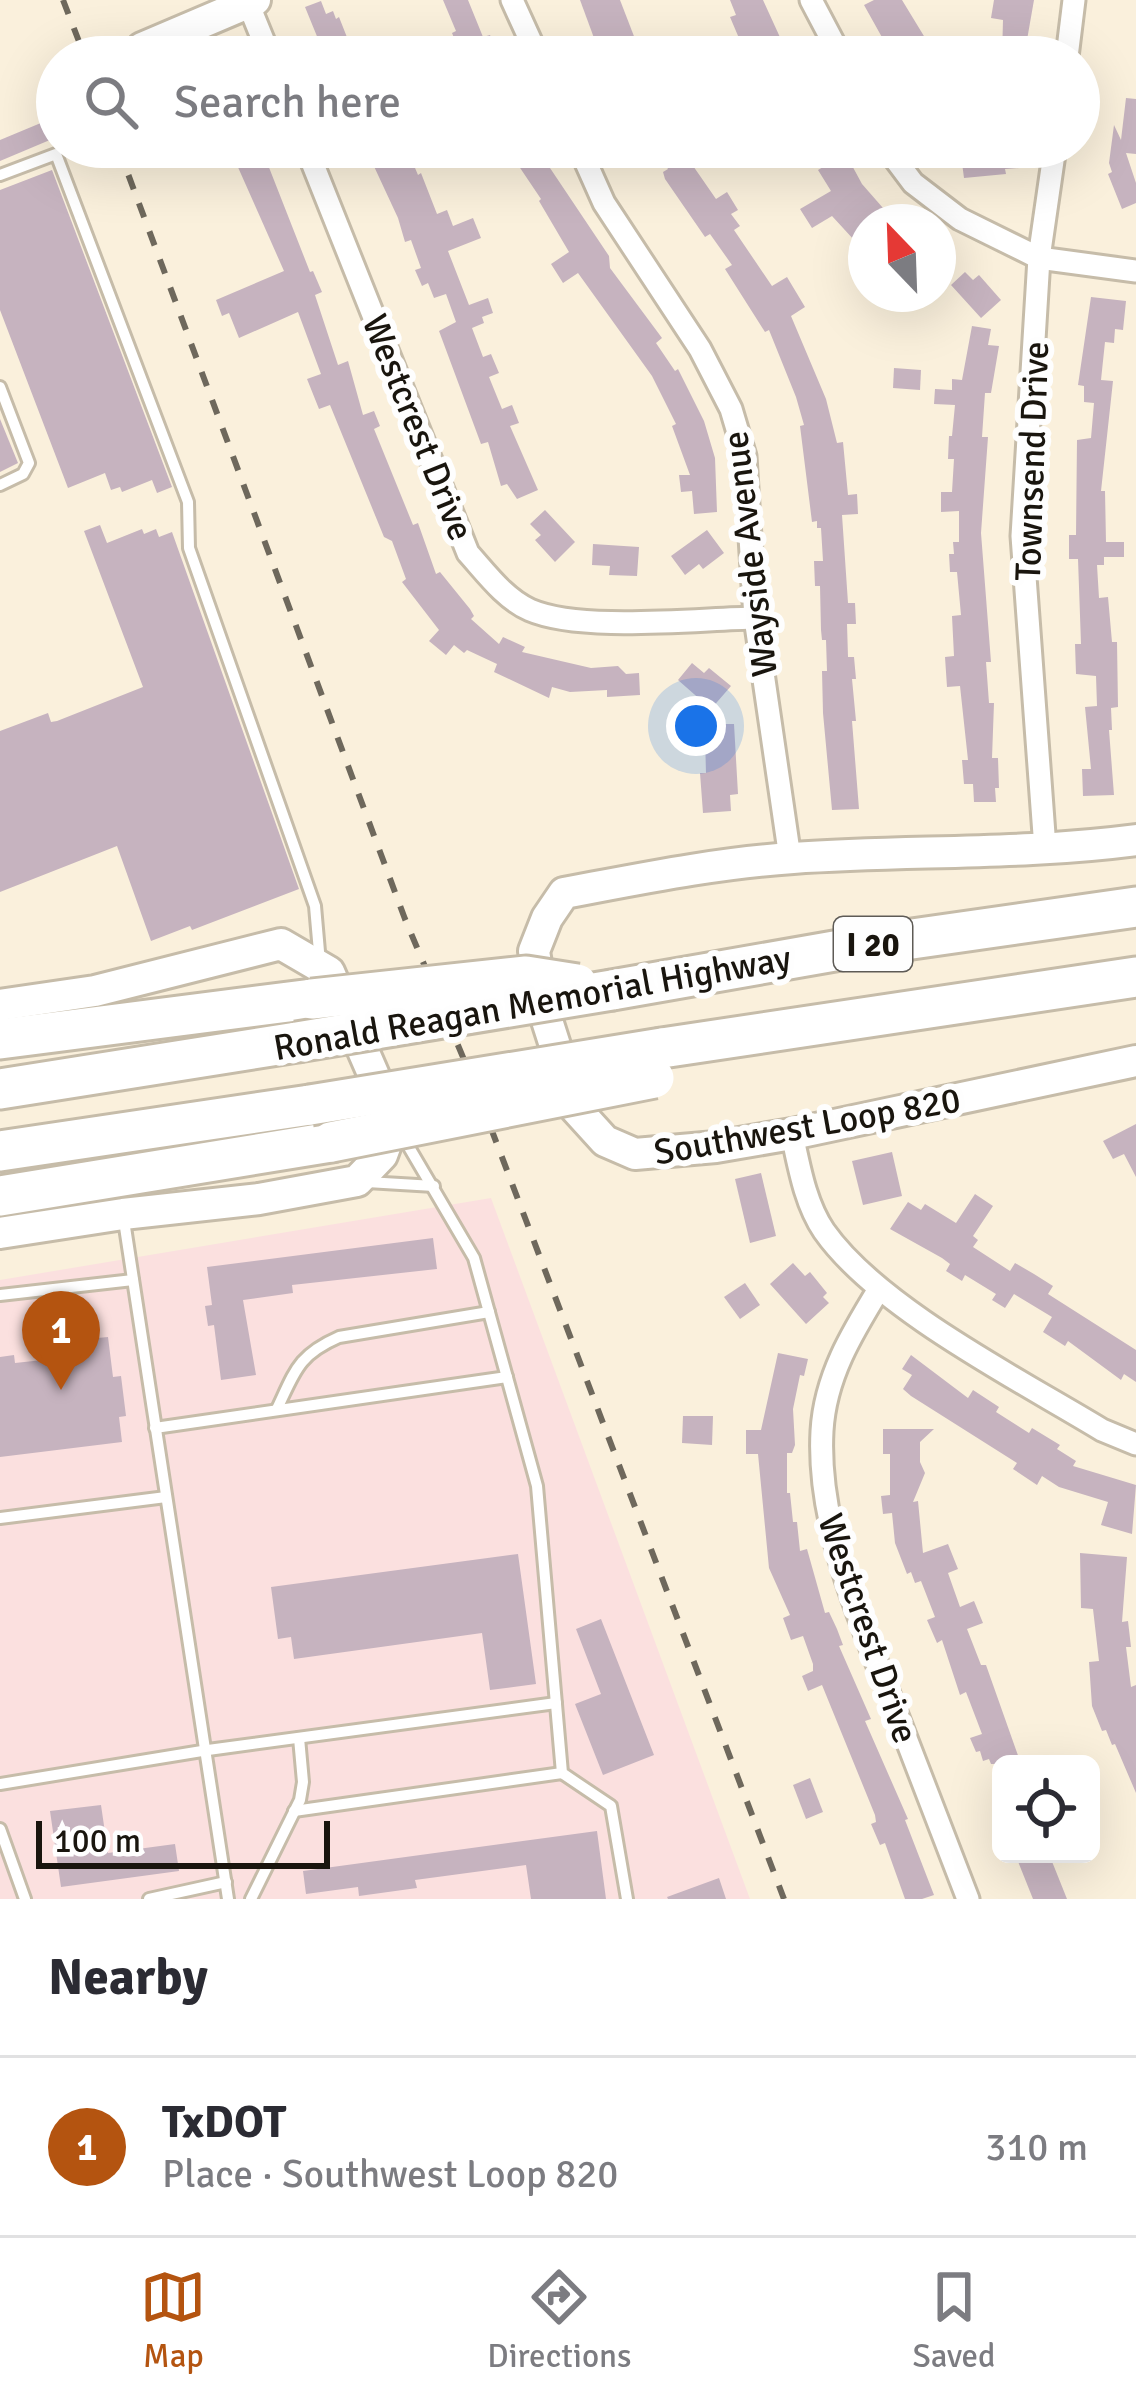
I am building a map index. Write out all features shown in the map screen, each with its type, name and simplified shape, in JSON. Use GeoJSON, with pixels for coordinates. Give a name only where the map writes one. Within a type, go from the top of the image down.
{"type":"FeatureCollection","features":[{"type":"Feature","properties":{"kind":"highway","name":"Ronald Reagan Memorial Highway"},"geometry":{"type":"LineString","coordinates":[[0,1089],[863,946],[1136,908]]}},
{"type":"Feature","properties":{"kind":"highway"},"geometry":{"type":"LineString","coordinates":[[0,1039],[316,983],[526,976],[612,990]]}},
{"type":"Feature","properties":{"kind":"highway","name":"Ronald Reagan Memorial Highway"},"geometry":{"type":"LineString","coordinates":[[0,1151],[310,1105],[658,1063],[736,1038],[1135,978]]}},
{"type":"Feature","properties":{"kind":"highway"},"geometry":{"type":"LineString","coordinates":[[0,1196],[331,1142],[658,1063]]}},
{"type":"Feature","properties":{"kind":"main road"},"geometry":{"type":"LineString","coordinates":[[170,36],[251,1]]}},
{"type":"Feature","properties":{"kind":"main road","name":"Southwest Loop 820"},"geometry":{"type":"LineString","coordinates":[[1136,840],[790,858],[664,874],[564,893],[547,918],[534,951],[543,1008],[575,1108],[605,1141],[646,1155],[792,1134],[1136,1061]]}},
{"type":"Feature","properties":{"kind":"main road"},"geometry":{"type":"LineString","coordinates":[[0,1005],[95,991],[281,944],[316,983],[328,973],[394,1122],[382,1155],[357,1181],[0,1234]]}},
{"type":"Feature","properties":{"kind":"street"},"geometry":{"type":"LineString","coordinates":[[512,0],[528,36]]}},
{"type":"Feature","properties":{"kind":"street"},"geometry":{"type":"LineString","coordinates":[[811,0],[830,36]]}},
{"type":"Feature","properties":{"kind":"street"},"geometry":{"type":"LineString","coordinates":[[1070,36],[1074,0]]}},
{"type":"Feature","properties":{"kind":"street"},"geometry":{"type":"LineString","coordinates":[[251,1],[263,36]]}},
{"type":"Feature","properties":{"kind":"street","name":"Westcrest Drive"},"geometry":{"type":"LineString","coordinates":[[314,168],[468,553],[499,588],[528,610],[567,620],[755,618]]}},
{"type":"Feature","properties":{"kind":"street","name":"Wayside Avenue"},"geometry":{"type":"LineString","coordinates":[[588,168],[604,203],[700,349],[731,409],[745,456],[755,618],[790,858]]}},
{"type":"Feature","properties":{"kind":"street"},"geometry":{"type":"LineString","coordinates":[[902,168],[913,183],[960,219],[1039,258],[1136,271]]}},
{"type":"Feature","properties":{"kind":"street","name":"Townsend Drive"},"geometry":{"type":"LineString","coordinates":[[1046,848],[1022,536],[1039,258],[1052,168]]}},
{"type":"Feature","properties":{"kind":"street"},"geometry":{"type":"LineString","coordinates":[[792,1134],[802,1181],[822,1228],[879,1289],[1102,1430],[1136,1444]]}},
{"type":"Feature","properties":{"kind":"street","name":"Westcrest Drive"},"geometry":{"type":"LineString","coordinates":[[879,1289],[843,1346],[829,1389],[822,1428],[823,1487],[838,1552],[870,1647],[968,1899]]}},
{"type":"Feature","properties":{"kind":"lane"},"geometry":{"type":"LineString","coordinates":[[0,175],[36,162]]}},
{"type":"Feature","properties":{"kind":"lane"},"geometry":{"type":"LineString","coordinates":[[61,168],[188,502],[189,548],[315,906],[316,983]]}},
{"type":"Feature","properties":{"kind":"lane"},"geometry":{"type":"LineString","coordinates":[[0,387],[29,464],[23,475],[0,485]]}},
{"type":"Feature","properties":{"kind":"lane"},"geometry":{"type":"LineString","coordinates":[[394,1122],[474,1258],[537,1486],[562,1773]]}},
{"type":"Feature","properties":{"kind":"lane"},"geometry":{"type":"LineString","coordinates":[[357,1181],[434,1186]]}},
{"type":"Feature","properties":{"kind":"lane"},"geometry":{"type":"LineString","coordinates":[[123,1214],[228,1899]]}},
{"type":"Feature","properties":{"kind":"lane"},"geometry":{"type":"LineString","coordinates":[[0,1295],[133,1280]]}},
{"type":"Feature","properties":{"kind":"lane"},"geometry":{"type":"LineString","coordinates":[[277,1409],[301,1359],[321,1345],[339,1337],[489,1312]]}},
{"type":"Feature","properties":{"kind":"lane"},"geometry":{"type":"LineString","coordinates":[[154,1428],[507,1377]]}},
{"type":"Feature","properties":{"kind":"lane"},"geometry":{"type":"LineString","coordinates":[[0,1518],[166,1497]]}},
{"type":"Feature","properties":{"kind":"lane"},"geometry":{"type":"LineString","coordinates":[[0,1784],[208,1750],[556,1703]]}},
{"type":"Feature","properties":{"kind":"lane"},"geometry":{"type":"LineString","coordinates":[[251,1899],[303,1782],[299,1738]]}},
{"type":"Feature","properties":{"kind":"lane"},"geometry":{"type":"LineString","coordinates":[[294,1811],[562,1773],[611,1806],[627,1899]]}},
{"type":"Feature","properties":{"kind":"lane"},"geometry":{"type":"LineString","coordinates":[[0,1829],[25,1899]]}},
{"type":"Feature","properties":{"kind":"lane"},"geometry":{"type":"LineString","coordinates":[[148,1899],[226,1882]]}},
{"type":"Feature","properties":{"kind":"shaded area"},"geometry":{"type":"Polygon","coordinates":[[[491,1198],[750,1899],[0,1899],[0,1280],[491,1198]]]}},
{"type":"Feature","properties":{"kind":"building"},"geometry":{"type":"Polygon","coordinates":[[[443,0],[468,0],[483,36],[453,36],[456,31],[443,0]]]}},
{"type":"Feature","properties":{"kind":"building"},"geometry":{"type":"Polygon","coordinates":[[[580,0],[620,0],[634,36],[593,36],[580,0]]]}},
{"type":"Feature","properties":{"kind":"building"},"geometry":{"type":"Polygon","coordinates":[[[730,0],[763,0],[779,36],[738,36],[730,17],[736,15],[730,0]]]}},
{"type":"Feature","properties":{"kind":"building"},"geometry":{"type":"Polygon","coordinates":[[[874,0],[902,0],[924,36],[881,36],[864,5],[874,0]]]}},
{"type":"Feature","properties":{"kind":"building"},"geometry":{"type":"Polygon","coordinates":[[[994,0],[1034,0],[1028,36],[1003,36],[1003,20],[991,18],[994,0]]]}},
{"type":"Feature","properties":{"kind":"building"},"geometry":{"type":"Polygon","coordinates":[[[321,1],[326,14],[333,11],[339,17],[346,36],[317,36],[305,7],[321,1]]]}},
{"type":"Feature","properties":{"kind":"building"},"geometry":{"type":"Polygon","coordinates":[[[1126,98],[1136,99],[1136,154],[1126,153],[1136,183],[1136,203],[1122,209],[1108,174],[1112,172],[1114,125],[1121,140],[1126,98]]]}},
{"type":"Feature","properties":{"kind":"building"},"geometry":{"type":"Polygon","coordinates":[[[36,125],[36,146],[0,161],[0,140],[36,125]]]}},
{"type":"Feature","properties":{"kind":"building"},"geometry":{"type":"Polygon","coordinates":[[[238,168],[269,168],[322,292],[315,295],[338,365],[348,361],[363,415],[374,411],[380,426],[374,429],[436,574],[440,572],[470,609],[471,619],[499,644],[503,637],[525,647],[522,652],[639,673],[640,695],[607,697],[607,690],[570,692],[552,687],[549,698],[494,672],[497,664],[454,645],[446,655],[429,641],[439,630],[402,582],[406,579],[392,541],[384,537],[330,405],[319,409],[307,379],[321,374],[298,312],[239,338],[229,313],[222,316],[216,300],[284,271],[238,168]]]}},
{"type":"Feature","properties":{"kind":"building"},"geometry":{"type":"Polygon","coordinates":[[[375,168],[415,168],[437,214],[447,210],[453,226],[473,218],[481,238],[448,251],[469,305],[488,298],[493,313],[472,328],[483,357],[491,354],[499,373],[489,377],[502,409],[512,405],[519,423],[510,426],[538,490],[517,499],[507,484],[501,486],[488,442],[481,444],[439,331],[456,322],[446,294],[434,298],[428,283],[422,286],[415,270],[421,268],[411,240],[405,242],[375,168]]]}},
{"type":"Feature","properties":{"kind":"building"},"geometry":{"type":"Polygon","coordinates":[[[520,168],[550,168],[609,256],[610,268],[662,338],[656,343],[678,369],[704,421],[715,458],[717,512],[694,514],[692,491],[681,492],[679,475],[690,475],[672,426],[676,424],[652,376],[578,273],[563,283],[551,264],[569,252],[520,168]]]}},
{"type":"Feature","properties":{"kind":"building"},"geometry":{"type":"Polygon","coordinates":[[[695,168],[716,199],[727,192],[738,210],[731,214],[740,226],[734,230],[772,286],[787,277],[805,307],[791,316],[826,399],[837,443],[843,442],[848,495],[857,494],[858,514],[842,515],[848,603],[855,603],[856,624],[847,624],[848,657],[854,657],[856,679],[852,679],[856,721],[852,721],[859,809],[832,810],[823,713],[826,640],[822,640],[814,561],[823,561],[821,528],[817,521],[812,522],[800,426],[804,425],[796,397],[769,330],[765,332],[725,269],[732,265],[710,234],[705,237],[665,179],[663,172],[695,168]]]}},
{"type":"Feature","properties":{"kind":"building"},"geometry":{"type":"Polygon","coordinates":[[[853,168],[880,204],[848,204],[848,233],[832,216],[812,228],[800,209],[831,191],[818,170],[853,168]]]}},
{"type":"Feature","properties":{"kind":"building"},"geometry":{"type":"Polygon","coordinates":[[[963,168],[1019,168],[1005,169],[1006,174],[964,178],[963,168]]]}},
{"type":"Feature","properties":{"kind":"building"},"geometry":{"type":"Polygon","coordinates":[[[52,170],[172,487],[157,493],[152,480],[122,492],[120,487],[111,490],[105,473],[68,488],[0,310],[0,190],[52,170]]]}},
{"type":"Feature","properties":{"kind":"building"},"geometry":{"type":"Polygon","coordinates":[[[965,272],[973,280],[979,275],[1001,300],[981,318],[956,290],[956,280],[965,272]]]}},
{"type":"Feature","properties":{"kind":"building"},"geometry":{"type":"Polygon","coordinates":[[[1091,297],[1126,301],[1123,330],[1115,329],[1114,343],[1105,342],[1101,380],[1113,381],[1101,491],[1105,491],[1106,542],[1124,542],[1124,557],[1104,557],[1104,565],[1097,565],[1099,598],[1108,597],[1112,642],[1117,642],[1118,707],[1111,708],[1109,730],[1114,795],[1083,796],[1082,769],[1091,769],[1085,707],[1097,706],[1096,676],[1076,674],[1075,644],[1081,644],[1078,559],[1069,559],[1069,535],[1076,535],[1077,440],[1091,438],[1094,403],[1084,402],[1084,386],[1078,385],[1091,297]]]}},
{"type":"Feature","properties":{"kind":"building"},"geometry":{"type":"Polygon","coordinates":[[[972,326],[991,329],[988,345],[999,346],[991,393],[985,393],[982,437],[988,437],[981,533],[991,662],[986,662],[989,703],[994,703],[992,758],[998,758],[996,802],[974,802],[973,784],[964,784],[962,760],[968,760],[960,686],[947,687],[945,657],[954,656],[952,616],[961,615],[957,572],[950,572],[949,554],[954,554],[953,542],[959,542],[959,511],[941,512],[941,492],[952,492],[954,459],[948,459],[955,405],[934,404],[935,389],[952,390],[952,379],[962,380],[972,326]]]}},
{"type":"Feature","properties":{"kind":"building"},"geometry":{"type":"Polygon","coordinates":[[[894,368],[921,370],[920,390],[893,388],[894,368]]]}},
{"type":"Feature","properties":{"kind":"building"},"geometry":{"type":"Polygon","coordinates":[[[0,419],[18,463],[0,472],[0,419]]]}},
{"type":"Feature","properties":{"kind":"building"},"geometry":{"type":"Polygon","coordinates":[[[545,510],[575,542],[555,562],[535,540],[541,535],[530,524],[545,510]]]}},
{"type":"Feature","properties":{"kind":"building"},"geometry":{"type":"Polygon","coordinates":[[[100,525],[107,543],[142,529],[144,534],[156,529],[159,537],[172,532],[299,889],[151,941],[117,846],[0,892],[0,731],[48,713],[51,722],[57,721],[143,687],[84,531],[100,525]]]}},
{"type":"Feature","properties":{"kind":"building"},"geometry":{"type":"Polygon","coordinates":[[[707,530],[724,553],[703,569],[699,564],[685,575],[671,556],[707,530]]]}},
{"type":"Feature","properties":{"kind":"building"},"geometry":{"type":"Polygon","coordinates":[[[593,544],[639,547],[637,576],[609,575],[610,566],[592,565],[593,544]]]}},
{"type":"Feature","properties":{"kind":"building"},"geometry":{"type":"Polygon","coordinates":[[[692,663],[704,673],[709,668],[731,686],[711,709],[678,680],[692,663]]]}},
{"type":"Feature","properties":{"kind":"building"},"geometry":{"type":"Polygon","coordinates":[[[716,716],[716,724],[734,724],[738,794],[730,795],[731,811],[703,813],[700,773],[706,773],[705,737],[694,737],[694,717],[716,716]]]}},
{"type":"Feature","properties":{"kind":"building"},"geometry":{"type":"Polygon","coordinates":[[[1136,1124],[1136,1177],[1124,1154],[1113,1159],[1103,1141],[1136,1124]]]}},
{"type":"Feature","properties":{"kind":"building"},"geometry":{"type":"Polygon","coordinates":[[[892,1152],[902,1196],[863,1205],[852,1161],[892,1152]]]}},
{"type":"Feature","properties":{"kind":"building"},"geometry":{"type":"Polygon","coordinates":[[[761,1173],[776,1236],[750,1243],[735,1179],[761,1173]]]}},
{"type":"Feature","properties":{"kind":"building"},"geometry":{"type":"Polygon","coordinates":[[[975,1194],[993,1206],[973,1236],[978,1240],[973,1247],[1010,1271],[1015,1263],[1053,1286],[1048,1294],[1136,1350],[1136,1382],[1124,1374],[1121,1380],[1068,1341],[1065,1346],[1043,1332],[1052,1317],[1014,1294],[1005,1308],[992,1300],[996,1294],[965,1275],[962,1281],[946,1271],[950,1264],[942,1258],[890,1229],[908,1202],[921,1210],[925,1204],[956,1223],[975,1194]]]}},
{"type":"Feature","properties":{"kind":"building"},"geometry":{"type":"Polygon","coordinates":[[[433,1238],[437,1269],[292,1285],[293,1293],[243,1300],[256,1375],[221,1380],[214,1325],[208,1326],[205,1306],[212,1305],[207,1267],[433,1238]]]}},
{"type":"Feature","properties":{"kind":"building"},"geometry":{"type":"Polygon","coordinates":[[[793,1263],[805,1276],[810,1272],[827,1293],[823,1297],[829,1303],[806,1324],[770,1284],[793,1263]]]}},
{"type":"Feature","properties":{"kind":"building"},"geometry":{"type":"Polygon","coordinates":[[[745,1283],[760,1305],[740,1319],[724,1297],[745,1283]]]}},
{"type":"Feature","properties":{"kind":"building"},"geometry":{"type":"Polygon","coordinates":[[[108,1337],[113,1377],[121,1376],[126,1416],[119,1417],[122,1442],[0,1457],[0,1357],[14,1355],[15,1363],[79,1356],[77,1340],[108,1337]]]}},
{"type":"Feature","properties":{"kind":"building"},"geometry":{"type":"Polygon","coordinates":[[[778,1353],[808,1359],[793,1409],[795,1445],[787,1453],[787,1493],[800,1551],[807,1549],[825,1613],[829,1612],[837,1629],[843,1645],[839,1646],[871,1719],[865,1721],[908,1819],[934,1895],[922,1899],[905,1899],[885,1843],[880,1845],[871,1824],[876,1822],[875,1815],[822,1685],[808,1691],[802,1676],[813,1671],[813,1664],[803,1636],[791,1640],[783,1618],[790,1615],[769,1568],[758,1454],[746,1454],[746,1430],[761,1430],[778,1353]]]}},
{"type":"Feature","properties":{"kind":"building"},"geometry":{"type":"Polygon","coordinates":[[[911,1355],[968,1398],[973,1390],[1029,1433],[1032,1428],[1060,1445],[1057,1449],[1076,1461],[1073,1466],[1136,1485],[1132,1534],[1101,1525],[1108,1502],[1059,1487],[1042,1476],[1037,1485],[1013,1469],[1017,1463],[911,1396],[903,1389],[912,1375],[902,1369],[911,1355]]]}},
{"type":"Feature","properties":{"kind":"building"},"geometry":{"type":"Polygon","coordinates":[[[683,1416],[713,1416],[712,1445],[682,1443],[683,1416]]]}},
{"type":"Feature","properties":{"kind":"building"},"geometry":{"type":"Polygon","coordinates":[[[883,1429],[934,1429],[920,1442],[925,1473],[913,1502],[918,1501],[923,1553],[948,1544],[958,1569],[948,1573],[960,1607],[974,1601],[983,1623],[967,1629],[981,1665],[986,1665],[1018,1755],[992,1755],[991,1764],[976,1752],[970,1738],[982,1734],[966,1692],[960,1695],[942,1640],[937,1643],[927,1620],[935,1617],[921,1581],[915,1583],[911,1572],[907,1574],[895,1543],[892,1513],[883,1514],[881,1496],[890,1495],[890,1454],[883,1454],[883,1429]]]}},
{"type":"Feature","properties":{"kind":"building"},"geometry":{"type":"Polygon","coordinates":[[[1080,1553],[1127,1557],[1122,1622],[1128,1621],[1131,1687],[1136,1685],[1136,1793],[1092,1706],[1089,1662],[1099,1661],[1093,1609],[1081,1608],[1080,1553]]]}},
{"type":"Feature","properties":{"kind":"building"},"geometry":{"type":"Polygon","coordinates":[[[518,1554],[536,1684],[490,1690],[482,1633],[294,1659],[291,1637],[278,1639],[271,1587],[518,1554]]]}},
{"type":"Feature","properties":{"kind":"building"},"geometry":{"type":"Polygon","coordinates":[[[601,1619],[654,1755],[603,1775],[575,1704],[601,1694],[576,1629],[601,1619]]]}},
{"type":"Feature","properties":{"kind":"building"},"geometry":{"type":"Polygon","coordinates":[[[810,1778],[823,1812],[806,1819],[793,1785],[810,1778]]]}},
{"type":"Feature","properties":{"kind":"building"},"geometry":{"type":"Polygon","coordinates":[[[101,1805],[108,1853],[175,1844],[179,1871],[61,1887],[50,1811],[101,1805]]]}},
{"type":"Feature","properties":{"kind":"building"},"geometry":{"type":"Polygon","coordinates":[[[597,1831],[606,1899],[531,1899],[526,1865],[415,1880],[417,1888],[359,1896],[358,1887],[306,1894],[303,1871],[597,1831]]]}},
{"type":"Feature","properties":{"kind":"building"},"geometry":{"type":"Polygon","coordinates":[[[1019,1863],[1053,1863],[1067,1899],[1033,1899],[1019,1863]]]}},
{"type":"Feature","properties":{"kind":"building"},"geometry":{"type":"Polygon","coordinates":[[[719,1878],[726,1899],[667,1897],[719,1878]]]}},
{"type":"Feature","properties":{"kind":"railway"},"geometry":{"type":"LineString","coordinates":[[63,0],[77,36]]}},
{"type":"Feature","properties":{"kind":"railway"},"geometry":{"type":"LineString","coordinates":[[126,168],[405,919],[473,1081],[784,1899]]}},
{"type":"Feature","properties":{"kind":"place","name":"TxDOT"},"geometry":{"type":"Point","coordinates":[61,1390]}}]}
